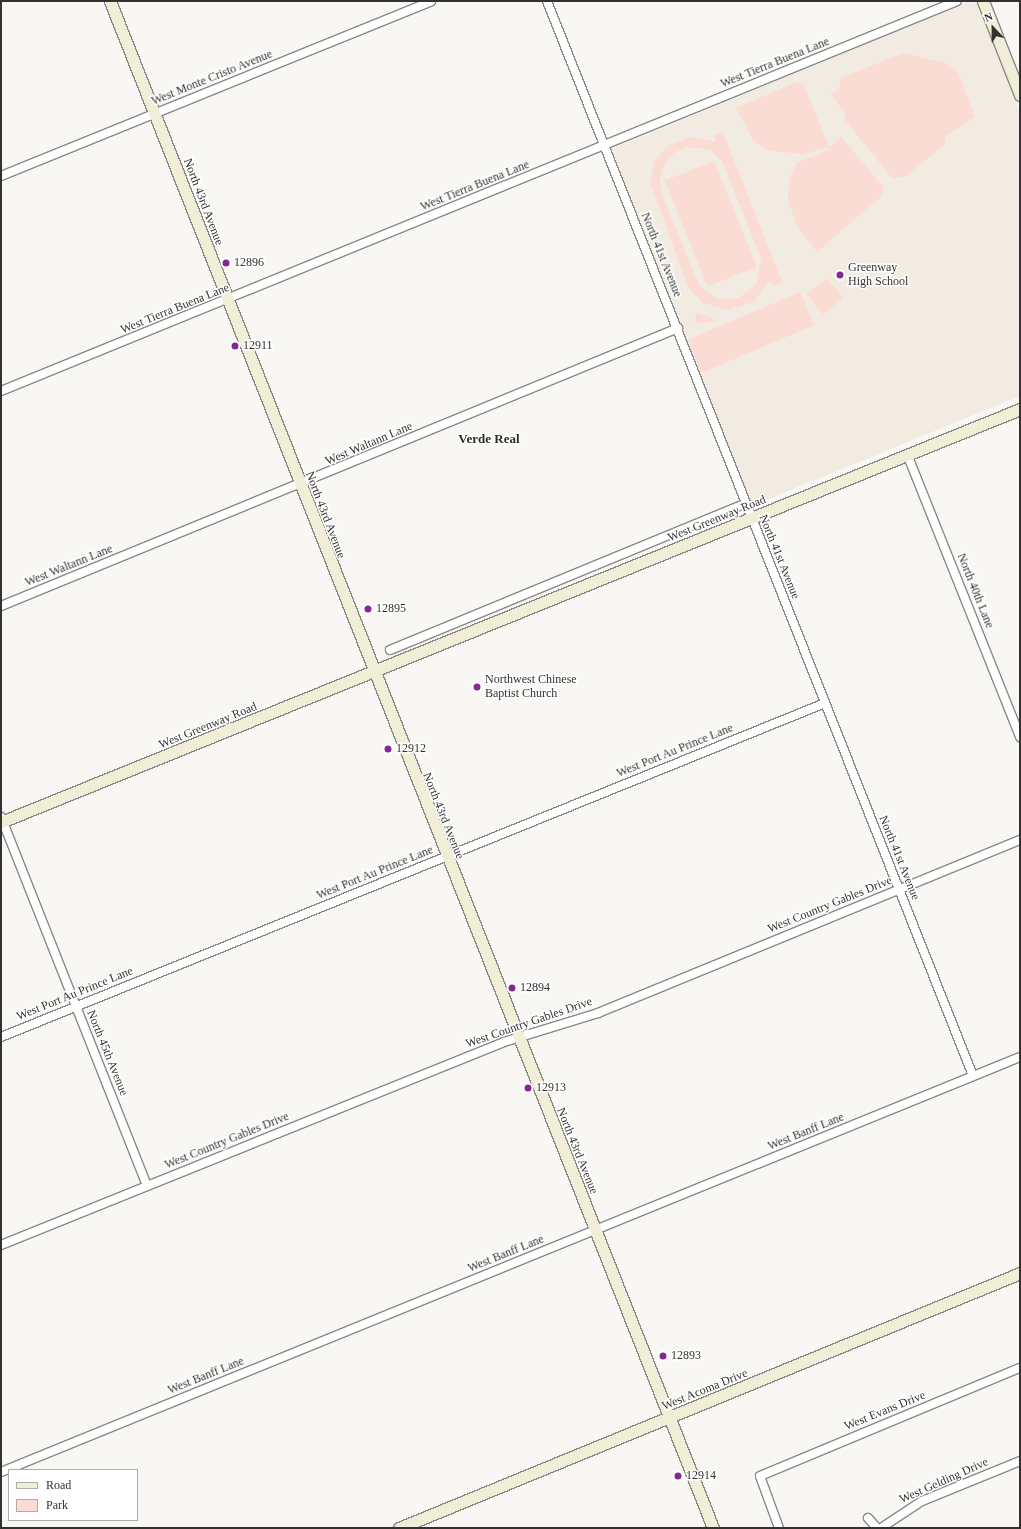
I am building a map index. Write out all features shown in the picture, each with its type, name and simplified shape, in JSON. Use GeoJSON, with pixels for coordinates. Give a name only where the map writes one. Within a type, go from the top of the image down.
{"type":"FeatureCollection","features":[{"type":"Feature","properties":{"kind":"main road","name":"North 43rd Avenue"},"geometry":{"type":"LineString","coordinates":[[110,1],[373,674],[713,1528]]}},
{"type":"Feature","properties":{"kind":"main road"},"geometry":{"type":"LineString","coordinates":[[983,1],[1020,95]]}},
{"type":"Feature","properties":{"kind":"main road","name":"West Greenway Road"},"geometry":{"type":"LineString","coordinates":[[2,820],[373,674],[1020,409]]}},
{"type":"Feature","properties":{"kind":"main road","name":"West Acoma Drive"},"geometry":{"type":"LineString","coordinates":[[399,1528],[1020,1273]]}},
{"type":"Feature","properties":{"kind":"street","name":"West Monte Cristo Avenue"},"geometry":{"type":"LineString","coordinates":[[1,176],[431,1]]}},
{"type":"Feature","properties":{"kind":"street","name":"North 41st Avenue"},"geometry":{"type":"LineString","coordinates":[[547,1],[678,328],[745,504],[973,1076]]}},
{"type":"Feature","properties":{"kind":"street","name":"West Tierra Buena Lane"},"geometry":{"type":"LineString","coordinates":[[1,391],[227,301],[957,1]]}},
{"type":"Feature","properties":{"kind":"street","name":"West Waltann Lane"},"geometry":{"type":"LineString","coordinates":[[1,606],[300,486],[678,328]]}},
{"type":"Feature","properties":{"kind":"street","name":"North 40th Lane"},"geometry":{"type":"LineString","coordinates":[[907,454],[1020,737]]}},
{"type":"Feature","properties":{"kind":"street","name":"West Greenway Road"},"geometry":{"type":"LineString","coordinates":[[390,650],[745,504]]}},
{"type":"Feature","properties":{"kind":"street"},"geometry":{"type":"LineString","coordinates":[[417,639],[423,653]]}},
{"type":"Feature","properties":{"kind":"street","name":"West Port Au Prince Lane"},"geometry":{"type":"LineString","coordinates":[[1,1037],[446,858],[825,703]]}},
{"type":"Feature","properties":{"kind":"street","name":"North 45th Avenue"},"geometry":{"type":"LineString","coordinates":[[2,820],[147,1186]]}},
{"type":"Feature","properties":{"kind":"street","name":"West Country Gables Drive"},"geometry":{"type":"LineString","coordinates":[[1,1245],[518,1038],[598,1013],[1020,840]]}},
{"type":"Feature","properties":{"kind":"street","name":"West Banff Lane"},"geometry":{"type":"LineString","coordinates":[[8,1469],[1020,1057]]}},
{"type":"Feature","properties":{"kind":"street","name":"West Evans Drive"},"geometry":{"type":"LineString","coordinates":[[779,1528],[760,1476],[1020,1368]]}},
{"type":"Feature","properties":{"kind":"street","name":"West Gelding Drive"},"geometry":{"type":"LineString","coordinates":[[881,1528],[922,1501],[1020,1460]]}},
{"type":"Feature","properties":{"kind":"street"},"geometry":{"type":"LineString","coordinates":[[868,1518],[877,1528]]}},
{"type":"Feature","properties":{"kind":"shaded area","name":"Greenway High School"},"geometry":{"type":"Polygon","coordinates":[[[967,2],[978,4],[1020,113],[1020,396],[754,505],[749,502],[612,149],[967,2]]]}},
{"type":"Feature","properties":{"kind":"green space"},"geometry":{"type":"Polygon","coordinates":[[[903,53],[946,63],[958,72],[975,117],[945,137],[946,143],[907,176],[892,178],[844,119],[845,112],[830,94],[838,91],[841,78],[903,53]]]}},
{"type":"Feature","properties":{"kind":"green space"},"geometry":{"type":"Polygon","coordinates":[[[797,82],[804,85],[829,147],[805,154],[769,151],[754,141],[736,108],[797,82]]]}},
{"type":"Feature","properties":{"kind":"green space"},"geometry":{"type":"Polygon","coordinates":[[[723,132],[782,282],[773,286],[770,280],[753,302],[728,310],[703,303],[688,287],[650,182],[655,160],[669,145],[690,137],[716,142],[714,136],[723,132]],[[689,147],[675,152],[665,162],[660,179],[662,195],[699,285],[718,299],[739,298],[757,283],[761,258],[722,161],[710,150],[689,147]]]}},
{"type":"Feature","properties":{"kind":"green space"},"geometry":{"type":"Polygon","coordinates":[[[841,137],[883,186],[882,196],[817,252],[796,225],[788,198],[791,174],[797,163],[827,150],[841,137]]]}},
{"type":"Feature","properties":{"kind":"green space"},"geometry":{"type":"Polygon","coordinates":[[[714,161],[757,267],[708,287],[665,181],[714,161]]]}},
{"type":"Feature","properties":{"kind":"green space"},"geometry":{"type":"Polygon","coordinates":[[[827,278],[843,298],[823,315],[807,294],[827,278]]]}},
{"type":"Feature","properties":{"kind":"green space"},"geometry":{"type":"Polygon","coordinates":[[[800,292],[814,325],[702,373],[688,340],[800,292]]]}},
{"type":"Feature","properties":{"kind":"green space"},"geometry":{"type":"Polygon","coordinates":[[[696,313],[713,318],[713,321],[695,324],[696,313]]]}},
{"type":"Feature","properties":{"kind":"place","name":"12896"},"geometry":{"type":"Point","coordinates":[226,263]}},
{"type":"Feature","properties":{"kind":"place","name":"Greenway High School"},"geometry":{"type":"Point","coordinates":[840,275]}},
{"type":"Feature","properties":{"kind":"place","name":"12911"},"geometry":{"type":"Point","coordinates":[235,346]}},
{"type":"Feature","properties":{"kind":"place","name":"12895"},"geometry":{"type":"Point","coordinates":[368,609]}},
{"type":"Feature","properties":{"kind":"place","name":"Northwest Chinese Baptist Church"},"geometry":{"type":"Point","coordinates":[477,687]}},
{"type":"Feature","properties":{"kind":"place","name":"12912"},"geometry":{"type":"Point","coordinates":[388,749]}},
{"type":"Feature","properties":{"kind":"place","name":"12894"},"geometry":{"type":"Point","coordinates":[512,988]}},
{"type":"Feature","properties":{"kind":"place","name":"12913"},"geometry":{"type":"Point","coordinates":[528,1088]}},
{"type":"Feature","properties":{"kind":"place","name":"12893"},"geometry":{"type":"Point","coordinates":[663,1356]}},
{"type":"Feature","properties":{"kind":"place","name":"12914"},"geometry":{"type":"Point","coordinates":[678,1476]}},
{"type":"Feature","properties":{"kind":"district","name":"Verde Real"},"geometry":{"type":"Point","coordinates":[489,439]}}]}
